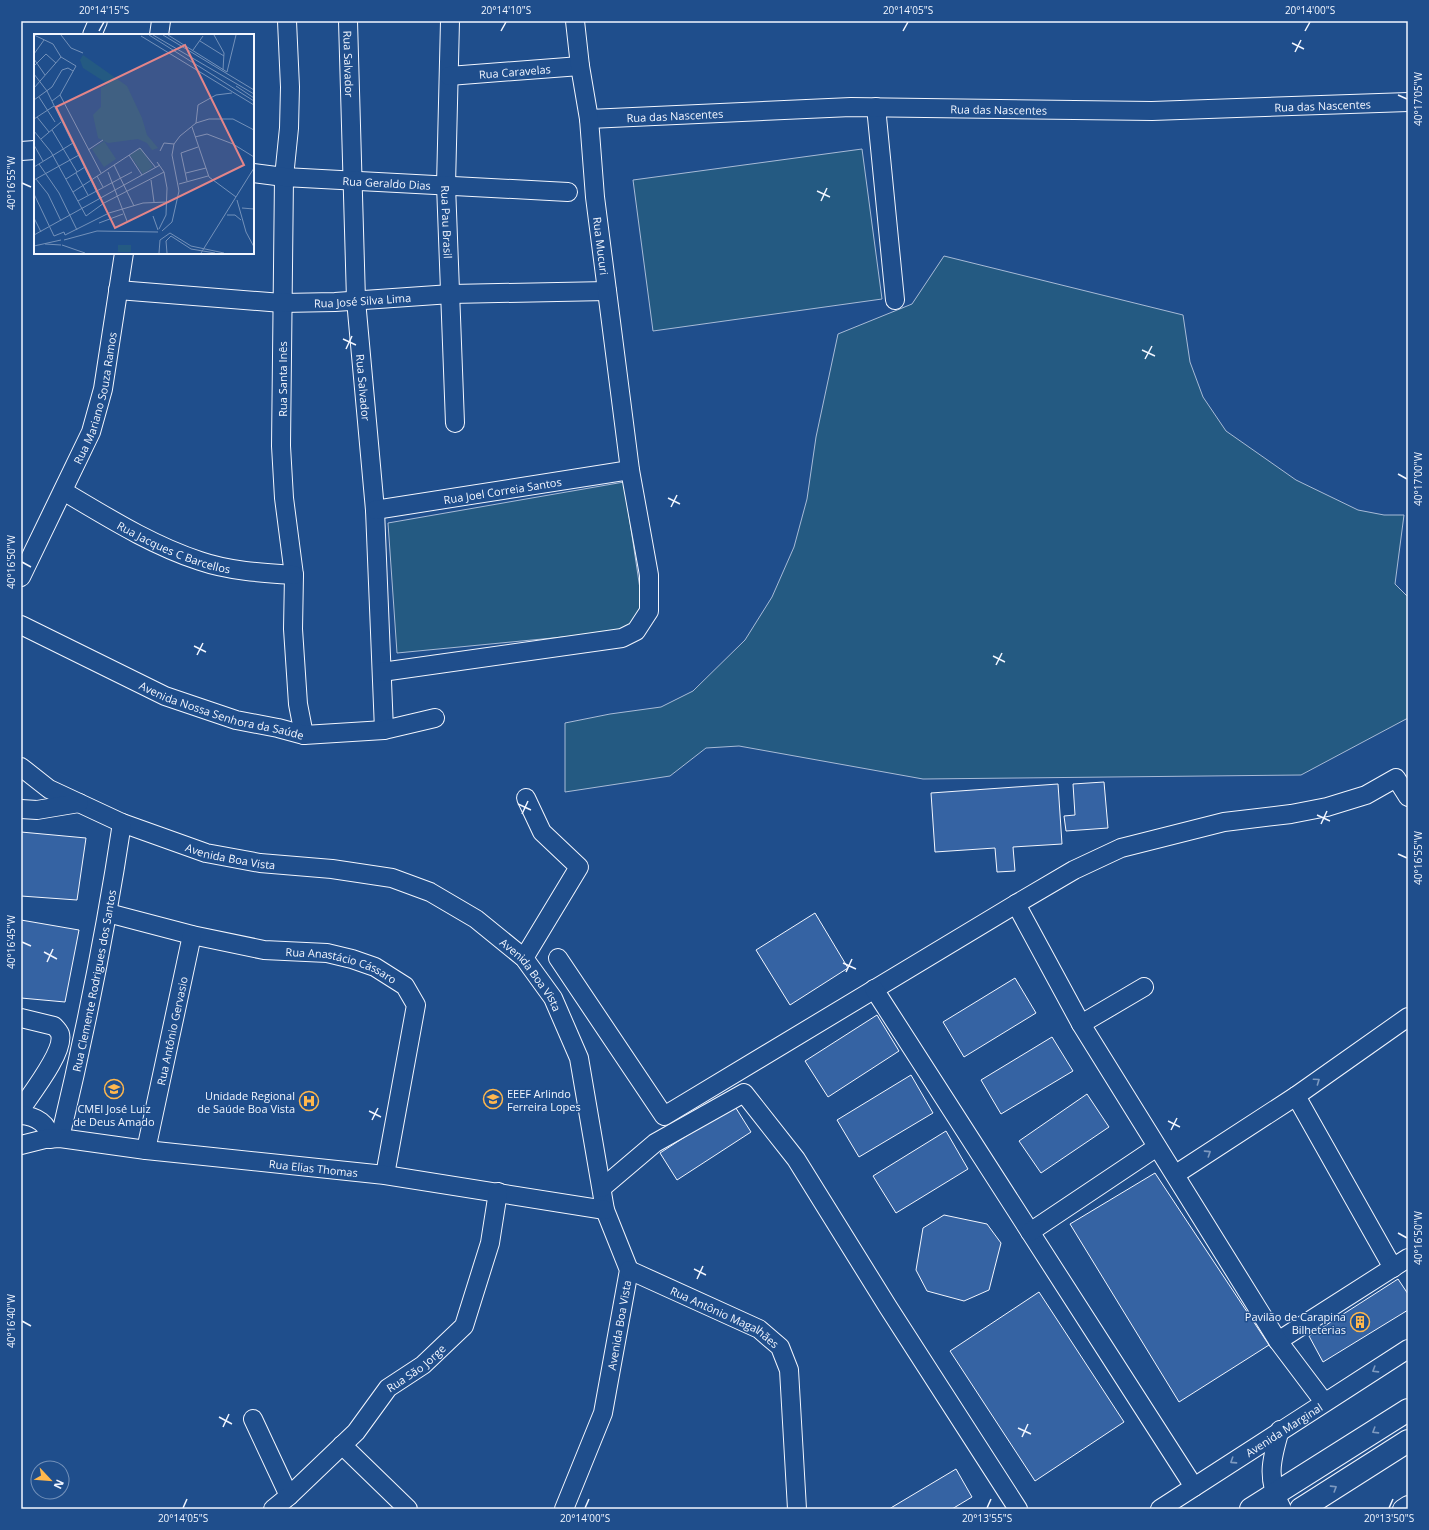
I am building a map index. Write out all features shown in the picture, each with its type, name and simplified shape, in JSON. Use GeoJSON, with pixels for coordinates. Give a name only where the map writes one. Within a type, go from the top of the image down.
{"type":"FeatureCollection","features":[{"type":"Feature","properties":{"kind":"main road"},"geometry":{"type":"LineString","coordinates":[[1251,1509],[1278,1502],[1408,1410]]}},
{"type":"Feature","properties":{"kind":"main road"},"geometry":{"type":"LineString","coordinates":[[1301,1509],[1408,1441]]}},
{"type":"Feature","properties":{"kind":"street"},"geometry":{"type":"LineString","coordinates":[[92,34],[98,21]]}},
{"type":"Feature","properties":{"kind":"street"},"geometry":{"type":"LineString","coordinates":[[159,34],[161,21]]}},
{"type":"Feature","properties":{"kind":"street","name":"Rua Santa Inês"},"geometry":{"type":"LineString","coordinates":[[287,21],[290,87],[289,128],[284,177],[282,454],[284,498],[294,575],[294,629],[298,704],[304,735]]}},
{"type":"Feature","properties":{"kind":"street","name":"Rua Salvador"},"geometry":{"type":"LineString","coordinates":[[348,21],[356,300],[375,510],[384,730]]}},
{"type":"Feature","properties":{"kind":"street","name":"Rua Pau Brasil"},"geometry":{"type":"LineString","coordinates":[[450,21],[446,185],[455,423]]}},
{"type":"Feature","properties":{"kind":"street","name":"Rua Mucuri"},"geometry":{"type":"LineString","coordinates":[[382,672],[622,638],[636,631],[649,611],[650,575],[630,470],[595,197],[589,120],[580,66],[575,21]]}},
{"type":"Feature","properties":{"kind":"street","name":"Rua Caravelas"},"geometry":{"type":"LineString","coordinates":[[449,76],[580,66]]}},
{"type":"Feature","properties":{"kind":"street","name":"Rua das Nascentes"},"geometry":{"type":"LineString","coordinates":[[589,120],[851,107],[1152,111],[1408,102]]}},
{"type":"Feature","properties":{"kind":"street"},"geometry":{"type":"LineString","coordinates":[[876,107],[895,300]]}},
{"type":"Feature","properties":{"kind":"street"},"geometry":{"type":"LineString","coordinates":[[21,151],[34,150]]}},
{"type":"Feature","properties":{"kind":"street","name":"Rua Geraldo Dias"},"geometry":{"type":"LineString","coordinates":[[254,173],[284,177],[568,192]]}},
{"type":"Feature","properties":{"kind":"street","name":"Rua Mariano Souza Ramos"},"geometry":{"type":"LineString","coordinates":[[21,577],[90,432],[103,389],[124,254]]}},
{"type":"Feature","properties":{"kind":"street","name":"Rua José Silva Lima"},"geometry":{"type":"LineString","coordinates":[[118,290],[282,303],[335,302],[451,294],[607,291]]}},
{"type":"Feature","properties":{"kind":"street","name":"Rua Joel Correia Santos"},"geometry":{"type":"LineString","coordinates":[[375,510],[630,470]]}},
{"type":"Feature","properties":{"kind":"street","name":"Rua Jacques C Barcellos"},"geometry":{"type":"LineString","coordinates":[[63,491],[121,525],[158,544],[200,562],[233,569],[294,575]]}},
{"type":"Feature","properties":{"kind":"street"},"geometry":{"type":"LineString","coordinates":[[21,545],[41,534]]}},
{"type":"Feature","properties":{"kind":"street","name":"Avenida Nossa Senhora da Saúde"},"geometry":{"type":"LineString","coordinates":[[21,625],[165,696],[236,720],[278,728],[304,735],[384,730],[436,718]]}},
{"type":"Feature","properties":{"kind":"street","name":"Avenida Boa Vista"},"geometry":{"type":"LineString","coordinates":[[21,767],[49,790],[122,823],[206,853],[260,863],[332,869],[392,878],[430,892],[476,919],[524,958],[553,998],[579,1058],[606,1210],[628,1270],[603,1413],[564,1509]]}},
{"type":"Feature","properties":{"kind":"street"},"geometry":{"type":"LineString","coordinates":[[655,1143],[664,1116],[1016,904],[1074,870],[1121,848],[1224,822],[1291,814],[1327,807],[1366,795],[1402,775],[1408,797]]}},
{"type":"Feature","properties":{"kind":"street"},"geometry":{"type":"LineString","coordinates":[[524,958],[579,867],[542,832],[526,798]]}},
{"type":"Feature","properties":{"kind":"street"},"geometry":{"type":"LineString","coordinates":[[21,809],[37,810],[80,803]]}},
{"type":"Feature","properties":{"kind":"street","name":"Rua Clemente Rodrigues dos Santos"},"geometry":{"type":"LineString","coordinates":[[55,1138],[78,1062],[108,913],[122,823]]}},
{"type":"Feature","properties":{"kind":"street"},"geometry":{"type":"LineString","coordinates":[[1016,904],[1081,1024],[1157,1147],[1176,1174],[1278,1341],[1324,1402]]}},
{"type":"Feature","properties":{"kind":"street","name":"Rua Anastácio Cássaro"},"geometry":{"type":"LineString","coordinates":[[108,913],[192,935],[264,950],[327,953],[375,968],[405,986],[416,1005],[385,1175]]}},
{"type":"Feature","properties":{"kind":"street","name":"Rua Antônio Gervasio"},"geometry":{"type":"LineString","coordinates":[[146,1150],[192,935]]}},
{"type":"Feature","properties":{"kind":"street"},"geometry":{"type":"LineString","coordinates":[[558,958],[664,1116]]}},
{"type":"Feature","properties":{"kind":"street"},"geometry":{"type":"LineString","coordinates":[[1081,1024],[1144,987]]}},
{"type":"Feature","properties":{"kind":"street"},"geometry":{"type":"LineString","coordinates":[[874,989],[1194,1487]]}},
{"type":"Feature","properties":{"kind":"street"},"geometry":{"type":"LineString","coordinates":[[1176,1174],[1296,1096],[1408,1017]]}},
{"type":"Feature","properties":{"kind":"street"},"geometry":{"type":"LineString","coordinates":[[21,1109],[56,1056],[60,1043],[60,1034],[54,1026],[24,1022]]}},
{"type":"Feature","properties":{"kind":"street"},"geometry":{"type":"LineString","coordinates":[[602,1188],[655,1143],[744,1093],[796,1159],[888,1307],[1018,1509]]}},
{"type":"Feature","properties":{"kind":"street"},"geometry":{"type":"LineString","coordinates":[[1296,1096],[1393,1268]]}},
{"type":"Feature","properties":{"kind":"street"},"geometry":{"type":"LineString","coordinates":[[29,1117],[46,1126],[55,1138]]}},
{"type":"Feature","properties":{"kind":"street","name":"Rua Elias Thomas"},"geometry":{"type":"LineString","coordinates":[[21,1145],[55,1138],[146,1150],[385,1175],[606,1210]]}},
{"type":"Feature","properties":{"kind":"street"},"geometry":{"type":"LineString","coordinates":[[1030,1232],[1157,1147]]}},
{"type":"Feature","properties":{"kind":"street","name":"Rua São Jorge"},"geometry":{"type":"LineString","coordinates":[[273,1509],[289,1496],[356,1432],[388,1388],[423,1365],[464,1326],[490,1243],[498,1192]]}},
{"type":"Feature","properties":{"kind":"street"},"geometry":{"type":"LineString","coordinates":[[1278,1341],[1408,1258]]}},
{"type":"Feature","properties":{"kind":"street","name":"Rua Antônio Magalhães"},"geometry":{"type":"LineString","coordinates":[[628,1270],[759,1329],[780,1348],[789,1370],[797,1509]]}},
{"type":"Feature","properties":{"kind":"street","name":"Avenida Marginal"},"geometry":{"type":"LineString","coordinates":[[1160,1509],[1280,1430],[1408,1350]]}},
{"type":"Feature","properties":{"kind":"street"},"geometry":{"type":"LineString","coordinates":[[253,1419],[289,1496]]}},
{"type":"Feature","properties":{"kind":"street"},"geometry":{"type":"LineString","coordinates":[[1278,1502],[1270,1470],[1273,1453],[1280,1430]]}},
{"type":"Feature","properties":{"kind":"street"},"geometry":{"type":"LineString","coordinates":[[342,1445],[408,1509]]}},
{"type":"Feature","properties":{"kind":"street"},"geometry":{"type":"LineString","coordinates":[[1402,1509],[1408,1505]]}},
{"type":"Feature","properties":{"kind":"shaded area"},"geometry":{"type":"Polygon","coordinates":[[[862,149],[882,299],[653,331],[633,180],[862,149]]]}},
{"type":"Feature","properties":{"kind":"shaded area"},"geometry":{"type":"Polygon","coordinates":[[[944,256],[1183,315],[1190,362],[1203,397],[1226,431],[1296,480],[1358,510],[1384,515],[1404,515],[1395,584],[1408,597],[1408,718],[1301,775],[923,779],[739,746],[706,748],[670,776],[565,792],[565,723],[610,714],[661,707],[693,691],[745,640],[772,597],[794,547],[807,499],[816,437],[838,334],[912,304],[944,256]]]}},
{"type":"Feature","properties":{"kind":"shaded area"},"geometry":{"type":"Polygon","coordinates":[[[624,482],[646,629],[397,653],[388,523],[624,482]]]}},
{"type":"Feature","properties":{"kind":"building"},"geometry":{"type":"Polygon","coordinates":[[[1104,782],[1108,828],[1066,831],[1064,816],[1075,815],[1073,784],[1104,782]]]}},
{"type":"Feature","properties":{"kind":"building"},"geometry":{"type":"Polygon","coordinates":[[[1058,784],[1062,844],[1013,847],[1015,871],[997,872],[995,848],[935,852],[931,793],[1058,784]]]}},
{"type":"Feature","properties":{"kind":"building"},"geometry":{"type":"Polygon","coordinates":[[[21,832],[86,838],[77,900],[21,896],[21,832]]]}},
{"type":"Feature","properties":{"kind":"building"},"geometry":{"type":"Polygon","coordinates":[[[815,913],[848,968],[790,1005],[756,950],[815,913]]]}},
{"type":"Feature","properties":{"kind":"building"},"geometry":{"type":"Polygon","coordinates":[[[21,920],[79,930],[65,1002],[21,998],[21,920]]]}},
{"type":"Feature","properties":{"kind":"building"},"geometry":{"type":"Polygon","coordinates":[[[1015,978],[1036,1013],[964,1057],[943,1022],[1015,978]]]}},
{"type":"Feature","properties":{"kind":"building"},"geometry":{"type":"Polygon","coordinates":[[[877,1015],[899,1051],[828,1097],[805,1061],[877,1015]]]}},
{"type":"Feature","properties":{"kind":"building"},"geometry":{"type":"Polygon","coordinates":[[[1052,1037],[1073,1071],[1001,1114],[981,1080],[1052,1037]]]}},
{"type":"Feature","properties":{"kind":"building"},"geometry":{"type":"Polygon","coordinates":[[[911,1075],[933,1113],[859,1157],[837,1120],[911,1075]]]}},
{"type":"Feature","properties":{"kind":"building"},"geometry":{"type":"Polygon","coordinates":[[[1087,1094],[1109,1127],[1041,1173],[1019,1141],[1087,1094]]]}},
{"type":"Feature","properties":{"kind":"building"},"geometry":{"type":"Polygon","coordinates":[[[734,1105],[751,1132],[677,1180],[660,1153],[734,1105]]]}},
{"type":"Feature","properties":{"kind":"building"},"geometry":{"type":"Polygon","coordinates":[[[946,1131],[968,1169],[896,1213],[873,1176],[946,1131]]]}},
{"type":"Feature","properties":{"kind":"building"},"geometry":{"type":"Polygon","coordinates":[[[1155,1173],[1269,1345],[1179,1402],[1070,1224],[1155,1173]]]}},
{"type":"Feature","properties":{"kind":"building"},"geometry":{"type":"Polygon","coordinates":[[[944,1215],[987,1224],[1001,1243],[989,1290],[964,1301],[927,1291],[916,1270],[923,1228],[944,1215]]]}},
{"type":"Feature","properties":{"kind":"building","name":"Pavilão de Carapina Bilheterias"},"geometry":{"type":"Polygon","coordinates":[[[1398,1279],[1408,1294],[1408,1310],[1323,1362],[1309,1336],[1398,1279]]]}},
{"type":"Feature","properties":{"kind":"building"},"geometry":{"type":"Polygon","coordinates":[[[1039,1292],[1124,1422],[1035,1481],[950,1351],[1039,1292]]]}},
{"type":"Feature","properties":{"kind":"building"},"geometry":{"type":"Polygon","coordinates":[[[956,1469],[972,1497],[952,1509],[889,1509],[956,1469]]]}},
{"type":"Feature","properties":{"kind":"place","name":"CMEI José Luiz de Deus Amado"},"geometry":{"type":"Point","coordinates":[114,1089]}},
{"type":"Feature","properties":{"kind":"place","name":"EEEF Arlindo Ferreira Lopes"},"geometry":{"type":"Point","coordinates":[493,1099]}},
{"type":"Feature","properties":{"kind":"place","name":"Unidade Regional de Saúde Boa Vista"},"geometry":{"type":"Point","coordinates":[309,1101]}},
{"type":"Feature","properties":{"kind":"place","name":"Pavilão de Carapina Bilheterias"},"geometry":{"type":"Point","coordinates":[1360,1322]}}]}
